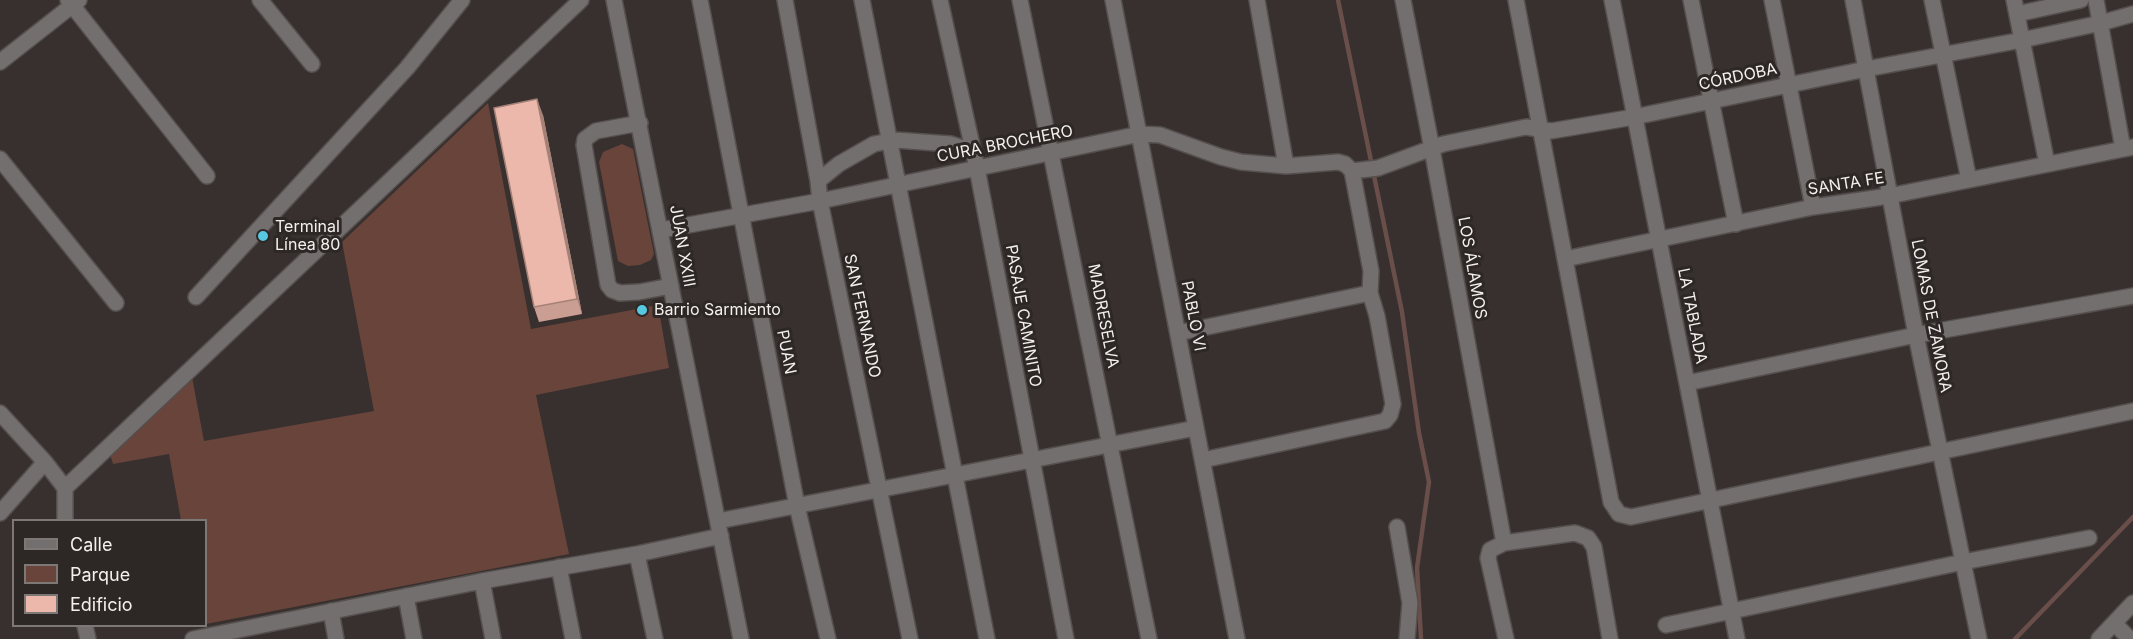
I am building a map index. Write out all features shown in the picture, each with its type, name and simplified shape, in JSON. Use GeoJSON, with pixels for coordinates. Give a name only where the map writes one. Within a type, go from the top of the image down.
{"type":"FeatureCollection","features":[{"type":"Feature","properties":{"kind":"street"},"geometry":{"type":"LineString","coordinates":[[260,0],[312,64]]}},
{"type":"Feature","properties":{"kind":"street"},"geometry":{"type":"LineString","coordinates":[[196,297],[407,68],[462,0]]}},
{"type":"Feature","properties":{"kind":"street"},"geometry":{"type":"LineString","coordinates":[[65,488],[581,0]]}},
{"type":"Feature","properties":{"kind":"street","name":"JUAN XXIII"},"geometry":{"type":"LineString","coordinates":[[614,0],[741,639]]}},
{"type":"Feature","properties":{"kind":"street","name":"PUAN"},"geometry":{"type":"LineString","coordinates":[[699,0],[797,506],[828,639]]}},
{"type":"Feature","properties":{"kind":"street","name":"SAN FERNANDO"},"geometry":{"type":"LineString","coordinates":[[785,0],[820,201],[909,639]]}},
{"type":"Feature","properties":{"kind":"street"},"geometry":{"type":"LineString","coordinates":[[862,0],[987,639]]}},
{"type":"Feature","properties":{"kind":"street","name":"PASAJE CAMINITO"},"geometry":{"type":"LineString","coordinates":[[940,0],[977,168],[1066,639]]}},
{"type":"Feature","properties":{"kind":"street","name":"MADRESELVA"},"geometry":{"type":"LineString","coordinates":[[1020,0],[1053,153],[1149,639]]}},
{"type":"Feature","properties":{"kind":"street","name":"PABLO VI"},"geometry":{"type":"LineString","coordinates":[[1113,0],[1237,639]]}},
{"type":"Feature","properties":{"kind":"street"},"geometry":{"type":"LineString","coordinates":[[1257,0],[1286,166]]}},
{"type":"Feature","properties":{"kind":"street","name":"LOS ÁLAMOS"},"geometry":{"type":"LineString","coordinates":[[1402,0],[1432,149],[1504,543]]}},
{"type":"Feature","properties":{"kind":"street"},"geometry":{"type":"LineString","coordinates":[[1516,0],[1611,502],[1618,514],[1631,517],[2133,411]]}},
{"type":"Feature","properties":{"kind":"street","name":"LA TABLADA"},"geometry":{"type":"LineString","coordinates":[[1612,0],[1737,639]]}},
{"type":"Feature","properties":{"kind":"street"},"geometry":{"type":"LineString","coordinates":[[1692,0],[1736,224]]}},
{"type":"Feature","properties":{"kind":"street"},"geometry":{"type":"LineString","coordinates":[[1772,0],[1813,207]]}},
{"type":"Feature","properties":{"kind":"street","name":"LOMAS DE ZAMORA"},"geometry":{"type":"LineString","coordinates":[[1853,0],[1916,335],[1979,639]]}},
{"type":"Feature","properties":{"kind":"street"},"geometry":{"type":"LineString","coordinates":[[1932,0],[1969,180]]}},
{"type":"Feature","properties":{"kind":"street"},"geometry":{"type":"LineString","coordinates":[[2047,164],[2015,7],[2080,0]]}},
{"type":"Feature","properties":{"kind":"street"},"geometry":{"type":"LineString","coordinates":[[2096,0],[2128,148]]}},
{"type":"Feature","properties":{"kind":"street"},"geometry":{"type":"LineString","coordinates":[[0,62],[73,2],[207,176]]}},
{"type":"Feature","properties":{"kind":"street","name":"CÓRDOBA"},"geometry":{"type":"LineString","coordinates":[[1365,170],[1443,144],[1526,127],[1551,131],[1634,117],[1789,84],[2022,40],[2133,14]]}},
{"type":"Feature","properties":{"kind":"street"},"geometry":{"type":"LineString","coordinates":[[640,123],[596,131],[585,139],[584,145],[608,285],[612,290],[620,292],[639,292],[671,286]]}},
{"type":"Feature","properties":{"kind":"street","name":"CURA BROCHERO"},"geometry":{"type":"LineString","coordinates":[[661,230],[820,201],[1140,134],[1160,135],[1241,162],[1286,166],[1338,162],[1365,170]]}},
{"type":"Feature","properties":{"kind":"street"},"geometry":{"type":"LineString","coordinates":[[818,181],[839,164],[874,144],[919,140],[951,144],[972,150]]}},
{"type":"Feature","properties":{"kind":"street","name":"SANTA FE"},"geometry":{"type":"LineString","coordinates":[[1565,259],[1813,207],[1889,196],[2128,148]]}},
{"type":"Feature","properties":{"kind":"street"},"geometry":{"type":"LineString","coordinates":[[0,159],[116,303]]}},
{"type":"Feature","properties":{"kind":"street"},"geometry":{"type":"LineString","coordinates":[[1203,460],[1385,421],[1390,415],[1393,404],[1377,316],[1370,293],[1371,271],[1365,170]]}},
{"type":"Feature","properties":{"kind":"street"},"geometry":{"type":"LineString","coordinates":[[1178,333],[1370,293]]}},
{"type":"Feature","properties":{"kind":"street"},"geometry":{"type":"LineString","coordinates":[[1687,383],[1916,335],[2133,296]]}},
{"type":"Feature","properties":{"kind":"street"},"geometry":{"type":"LineString","coordinates":[[0,413],[45,462],[65,488],[65,519]]}},
{"type":"Feature","properties":{"kind":"street"},"geometry":{"type":"LineString","coordinates":[[718,521],[1196,428]]}},
{"type":"Feature","properties":{"kind":"street"},"geometry":{"type":"LineString","coordinates":[[0,513],[45,462]]}},
{"type":"Feature","properties":{"kind":"street"},"geometry":{"type":"LineString","coordinates":[[1397,527],[1410,603],[1407,639]]}},
{"type":"Feature","properties":{"kind":"street"},"geometry":{"type":"LineString","coordinates":[[1506,639],[1488,558],[1491,550],[1504,543],[1575,533],[1588,538],[1594,547],[1610,639]]}},
{"type":"Feature","properties":{"kind":"street"},"geometry":{"type":"LineString","coordinates":[[193,639],[255,633],[331,611],[482,581],[637,554],[721,536]]}},
{"type":"Feature","properties":{"kind":"street"},"geometry":{"type":"LineString","coordinates":[[1666,625],[1963,562],[2089,538]]}},
{"type":"Feature","properties":{"kind":"street"},"geometry":{"type":"LineString","coordinates":[[637,554],[655,639]]}},
{"type":"Feature","properties":{"kind":"street"},"geometry":{"type":"LineString","coordinates":[[559,567],[573,639]]}},
{"type":"Feature","properties":{"kind":"street"},"geometry":{"type":"LineString","coordinates":[[482,581],[494,639]]}},
{"type":"Feature","properties":{"kind":"street"},"geometry":{"type":"LineString","coordinates":[[406,596],[414,639]]}},
{"type":"Feature","properties":{"kind":"street"},"geometry":{"type":"LineString","coordinates":[[331,611],[336,639]]}},
{"type":"Feature","properties":{"kind":"street"},"geometry":{"type":"LineString","coordinates":[[2117,624],[2130,639]]}},
{"type":"Feature","properties":{"kind":"green space"},"geometry":{"type":"Polygon","coordinates":[[[488,103],[531,329],[658,305],[669,368],[536,395],[569,554],[207,624],[207,519],[181,519],[169,454],[113,464],[110,454],[192,377],[204,441],[374,411],[342,242],[488,103]]]}},
{"type":"Feature","properties":{"kind":"green space"},"geometry":{"type":"Polygon","coordinates":[[[622,144],[633,149],[654,254],[651,260],[640,265],[628,266],[618,261],[599,162],[603,152],[622,144]]]}},
{"type":"Feature","properties":{"kind":"building"},"geometry":{"type":"Polygon","coordinates":[[[537,99],[577,299],[534,307],[494,108],[537,99]]]}},
{"type":"Feature","properties":{"kind":"waterway"},"geometry":{"type":"LineString","coordinates":[[1338,0],[1402,312],[1419,433],[1429,482],[1417,568],[1421,639]]}},
{"type":"Feature","properties":{"kind":"waterway"},"geometry":{"type":"LineString","coordinates":[[2015,639],[2133,517]]}},
{"type":"Feature","properties":{"kind":"place","name":"Terminal Línea 80"},"geometry":{"type":"Point","coordinates":[263,236]}},
{"type":"Feature","properties":{"kind":"place","name":"Barrio Sarmiento"},"geometry":{"type":"Point","coordinates":[642,310]}}]}
